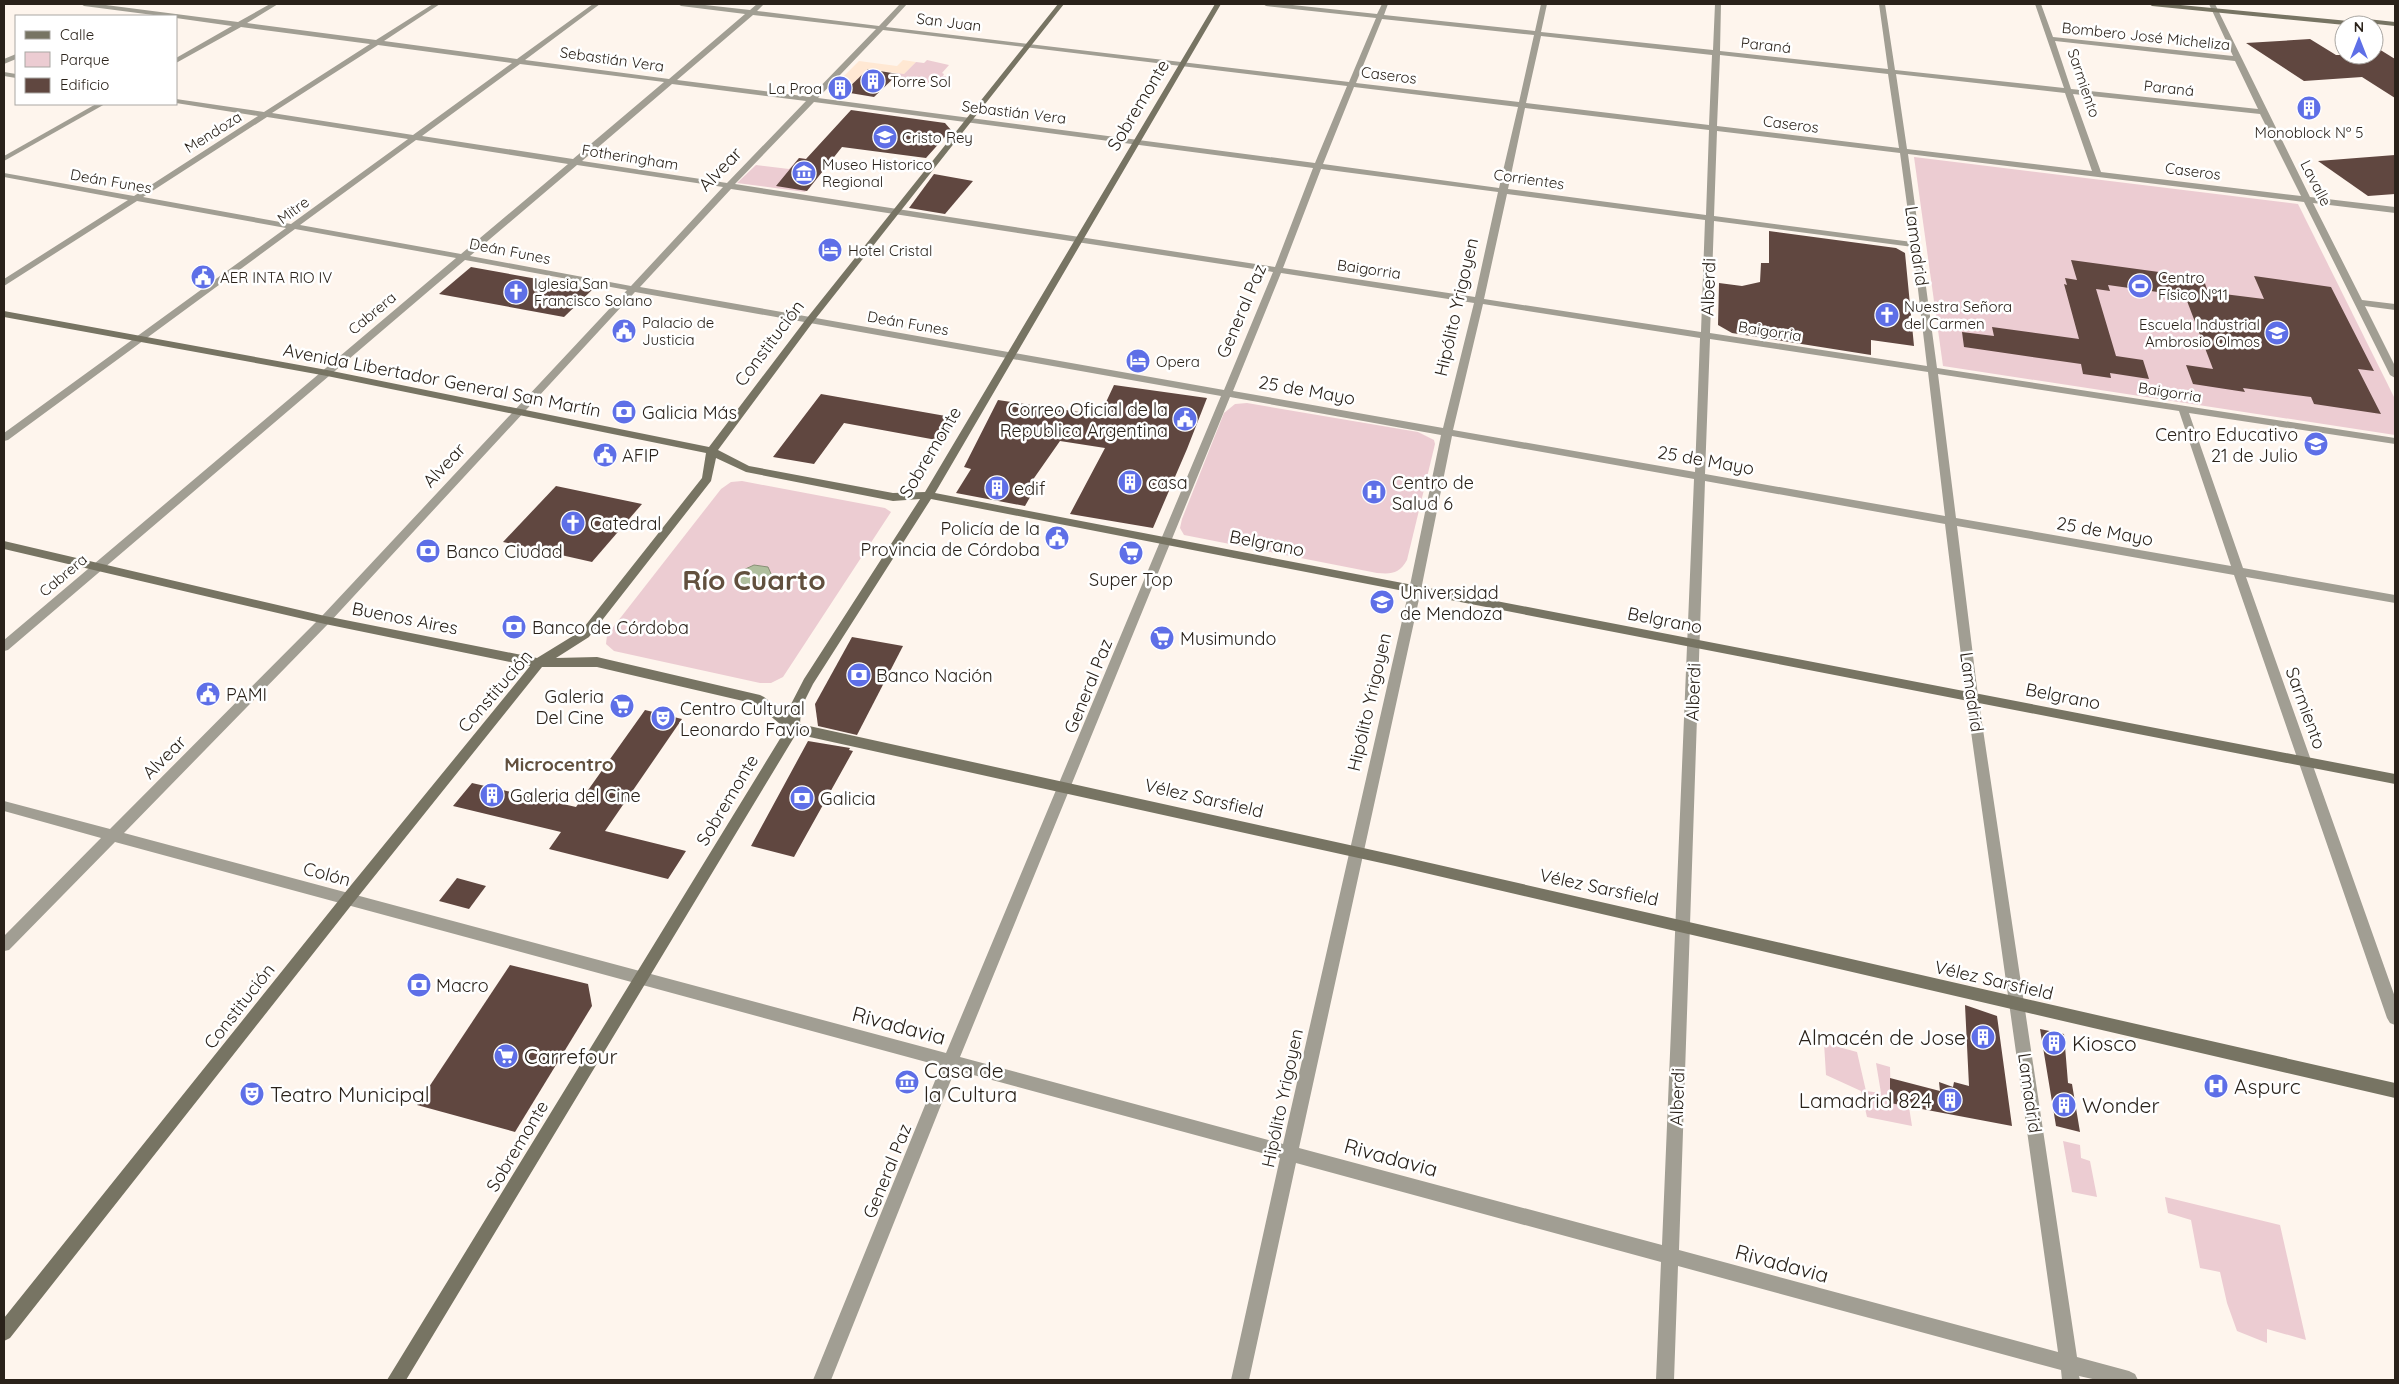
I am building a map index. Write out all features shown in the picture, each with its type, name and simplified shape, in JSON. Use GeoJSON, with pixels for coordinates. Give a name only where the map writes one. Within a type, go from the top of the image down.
{"type":"FeatureCollection","features":[{"type":"Feature","properties":{"kind":"main road","name":"Constitución"},"geometry":{"type":"LineString","coordinates":[[4,1332],[348,899],[539,664],[585,634],[707,480],[712,451],[810,320],[1062,4]]}},
{"type":"Feature","properties":{"kind":"main road","name":"Sobremonte"},"geometry":{"type":"LineString","coordinates":[[396,1380],[793,728],[795,708],[808,682],[928,495],[1218,4]]}},
{"type":"Feature","properties":{"kind":"main road"},"geometry":{"type":"LineString","coordinates":[[2152,4],[2213,6],[2395,24]]}},
{"type":"Feature","properties":{"kind":"main road"},"geometry":{"type":"LineString","coordinates":[[2200,4],[2334,21]]}},
{"type":"Feature","properties":{"kind":"main road","name":"Avenida Libertador General San Martín"},"geometry":{"type":"LineString","coordinates":[[4,314],[326,373],[712,451],[746,469],[893,497],[928,495]]}},
{"type":"Feature","properties":{"kind":"main road","name":"Belgrano"},"geometry":{"type":"LineString","coordinates":[[928,495],[2395,779]]}},
{"type":"Feature","properties":{"kind":"main road","name":"Buenos Aires"},"geometry":{"type":"LineString","coordinates":[[4,545],[325,620],[539,664],[597,662],[760,700],[793,728]]}},
{"type":"Feature","properties":{"kind":"main road","name":"Vélez Sarsfield"},"geometry":{"type":"LineString","coordinates":[[793,728],[1066,785],[1684,925],[2018,1005],[2395,1091]]}},
{"type":"Feature","properties":{"kind":"street","name":"Sebastián Vera"},"geometry":{"type":"LineString","coordinates":[[84,4],[176,15]]}},
{"type":"Feature","properties":{"kind":"street"},"geometry":{"type":"LineString","coordinates":[[178,60],[275,4]]}},
{"type":"Feature","properties":{"kind":"street","name":"Mendoza"},"geometry":{"type":"LineString","coordinates":[[4,283],[437,4]]}},
{"type":"Feature","properties":{"kind":"street","name":"Mitre"},"geometry":{"type":"LineString","coordinates":[[4,438],[597,4]]}},
{"type":"Feature","properties":{"kind":"street","name":"San Juan"},"geometry":{"type":"LineString","coordinates":[[681,4],[1183,64]]}},
{"type":"Feature","properties":{"kind":"street"},"geometry":{"type":"LineString","coordinates":[[721,4],[750,13]]}},
{"type":"Feature","properties":{"kind":"street","name":"Cabrera"},"geometry":{"type":"LineString","coordinates":[[4,646],[761,4]]}},
{"type":"Feature","properties":{"kind":"street","name":"Alvear"},"geometry":{"type":"LineString","coordinates":[[4,945],[325,620],[729,186],[904,4]]}},
{"type":"Feature","properties":{"kind":"street","name":"Paraná"},"geometry":{"type":"LineString","coordinates":[[1266,4],[2263,112]]}},
{"type":"Feature","properties":{"kind":"street","name":"General Paz"},"geometry":{"type":"LineString","coordinates":[[822,1380],[950,1062],[1278,270],[1384,4]]}},
{"type":"Feature","properties":{"kind":"street","name":"Hipólito Yrigoyen"},"geometry":{"type":"LineString","coordinates":[[1240,1380],[1355,852],[1415,590],[1447,433],[1479,300],[1544,4]]}},
{"type":"Feature","properties":{"kind":"street","name":"Alberdi"},"geometry":{"type":"LineString","coordinates":[[1665,1380],[1718,53],[1718,4]]}},
{"type":"Feature","properties":{"kind":"street","name":"Lamadrid"},"geometry":{"type":"LineString","coordinates":[[1882,4],[1893,73],[1902,151],[1918,245],[1972,696],[2018,1005],[2069,1372]]}},
{"type":"Feature","properties":{"kind":"street","name":"Sarmiento"},"geometry":{"type":"LineString","coordinates":[[2038,4],[2052,39],[2097,173]]}},
{"type":"Feature","properties":{"kind":"street"},"geometry":{"type":"LineString","coordinates":[[95,15],[113,6]]}},
{"type":"Feature","properties":{"kind":"street","name":"Lavalle"},"geometry":{"type":"LineString","coordinates":[[2213,6],[2263,112],[2395,375]]}},
{"type":"Feature","properties":{"kind":"street","name":"Sebastián Vera"},"geometry":{"type":"LineString","coordinates":[[178,15],[1137,142]]}},
{"type":"Feature","properties":{"kind":"street","name":"Bombero José Micheliza"},"geometry":{"type":"LineString","coordinates":[[2052,39],[2237,59]]}},
{"type":"Feature","properties":{"kind":"street","name":"Caseros"},"geometry":{"type":"LineString","coordinates":[[1183,64],[2395,210]]}},
{"type":"Feature","properties":{"kind":"street","name":"Fotheringham"},"geometry":{"type":"LineString","coordinates":[[178,101],[415,136],[1080,240]]}},
{"type":"Feature","properties":{"kind":"street"},"geometry":{"type":"LineString","coordinates":[[4,159],[100,105]]}},
{"type":"Feature","properties":{"kind":"street","name":"Corrientes"},"geometry":{"type":"LineString","coordinates":[[1137,142],[1918,245]]}},
{"type":"Feature","properties":{"kind":"street","name":"Deán Funes"},"geometry":{"type":"LineString","coordinates":[[4,175],[634,289],[1011,354]]}},
{"type":"Feature","properties":{"kind":"street","name":"Baigorria"},"geometry":{"type":"LineString","coordinates":[[1080,240],[2395,441]]}},
{"type":"Feature","properties":{"kind":"street"},"geometry":{"type":"LineString","coordinates":[[2358,302],[2395,307]]}},
{"type":"Feature","properties":{"kind":"street","name":"25 de Mayo"},"geometry":{"type":"LineString","coordinates":[[1011,354],[1447,433],[2395,599]]}},
{"type":"Feature","properties":{"kind":"street","name":"Sarmiento"},"geometry":{"type":"LineString","coordinates":[[2182,409],[2237,572],[2307,762],[2395,1018]]}},
{"type":"Feature","properties":{"kind":"street","name":"Colón"},"geometry":{"type":"LineString","coordinates":[[4,806],[642,977]]}},
{"type":"Feature","properties":{"kind":"street","name":"Rivadavia"},"geometry":{"type":"LineString","coordinates":[[642,977],[950,1062],[1670,1255],[2069,1372],[2129,1380]]}},
{"type":"Feature","properties":{"kind":"street"},"geometry":{"type":"LineString","coordinates":[[2069,1372],[2079,1380]]}},
{"type":"Feature","properties":{"kind":"street"},"geometry":{"type":"LineString","coordinates":[[2069,1372],[2103,1380]]}},
{"type":"Feature","properties":{"kind":"shaded area"},"geometry":{"type":"Polygon","coordinates":[[[903,60],[916,62],[904,74],[868,69],[851,85],[837,83],[859,61],[897,66],[903,60]]]}},
{"type":"Feature","properties":{"kind":"shaded area"},"geometry":{"type":"Polygon","coordinates":[[[754,565],[768,567],[772,576],[762,585],[750,587],[741,585],[738,576],[741,571],[754,565]]]}},
{"type":"Feature","properties":{"kind":"green space"},"geometry":{"type":"Polygon","coordinates":[[[927,60],[949,65],[942,73],[944,74],[943,76],[949,77],[942,84],[929,82],[925,87],[902,83],[905,79],[894,78],[897,73],[904,74],[916,62],[924,63],[927,60]]]}},
{"type":"Feature","properties":{"kind":"green space","name":"Centro Físico Nº11"},"geometry":{"type":"Polygon","coordinates":[[[1914,157],[2298,204],[2395,399],[2395,435],[1943,366],[1914,157]]]}},
{"type":"Feature","properties":{"kind":"green space"},"geometry":{"type":"Polygon","coordinates":[[[799,158],[830,162],[805,192],[737,183],[756,165],[789,169],[799,158]]]}},
{"type":"Feature","properties":{"kind":"green space"},"geometry":{"type":"Polygon","coordinates":[[[1247,403],[1418,432],[1434,440],[1435,444],[1407,560],[1398,571],[1377,573],[1184,535],[1180,528],[1182,519],[1224,413],[1235,404],[1247,403]]]}},
{"type":"Feature","properties":{"kind":"green space"},"geometry":{"type":"Polygon","coordinates":[[[742,481],[885,508],[891,512],[783,677],[771,683],[760,683],[614,651],[606,644],[607,635],[721,489],[731,482],[742,481]]]}},
{"type":"Feature","properties":{"kind":"green space"},"geometry":{"type":"Polygon","coordinates":[[[1824,1043],[1857,1052],[1866,1091],[1881,1093],[1876,1063],[1890,1067],[1891,1103],[1909,1107],[1912,1126],[1867,1117],[1861,1091],[1826,1075],[1824,1043]]]}},
{"type":"Feature","properties":{"kind":"green space"},"geometry":{"type":"Polygon","coordinates":[[[2063,1141],[2080,1145],[2081,1158],[2090,1161],[2097,1197],[2072,1192],[2063,1141]]]}},
{"type":"Feature","properties":{"kind":"green space"},"geometry":{"type":"Polygon","coordinates":[[[2165,1197],[2280,1225],[2306,1340],[2267,1329],[2267,1343],[2237,1331],[2227,1303],[2220,1272],[2200,1268],[2191,1220],[2168,1213],[2165,1197]]]}},
{"type":"Feature","properties":{"kind":"building"},"geometry":{"type":"Polygon","coordinates":[[[2310,39],[2334,54],[2334,65],[2384,65],[2384,52],[2395,59],[2395,98],[2362,77],[2304,81],[2246,43],[2310,39]]]}},
{"type":"Feature","properties":{"kind":"building","name":"Torre Sol"},"geometry":{"type":"Polygon","coordinates":[[[868,69],[898,74],[874,97],[844,92],[868,69]]]}},
{"type":"Feature","properties":{"kind":"building","name":"Cristo Rey"},"geometry":{"type":"Polygon","coordinates":[[[851,110],[945,123],[951,130],[926,158],[842,147],[807,191],[776,186],[799,158],[806,159],[851,110]]]}},
{"type":"Feature","properties":{"kind":"building"},"geometry":{"type":"Polygon","coordinates":[[[2395,155],[2395,194],[2368,196],[2318,161],[2395,155]]]}},
{"type":"Feature","properties":{"kind":"building"},"geometry":{"type":"Polygon","coordinates":[[[934,174],[973,181],[945,214],[909,208],[934,174]]]}},
{"type":"Feature","properties":{"kind":"building"},"geometry":{"type":"Polygon","coordinates":[[[1769,231],[1896,248],[1905,253],[1914,346],[1871,340],[1871,355],[1732,333],[1718,325],[1719,283],[1742,286],[1760,282],[1761,263],[1769,263],[1769,231]]]}},
{"type":"Feature","properties":{"kind":"building","name":"Escuela Industrial Ambrosio Olmos"},"geometry":{"type":"Polygon","coordinates":[[[2071,260],[2203,278],[2208,292],[2264,299],[2254,276],[2331,287],[2374,371],[2358,369],[2381,414],[2314,404],[2311,397],[2243,388],[2245,392],[2193,384],[2186,365],[2213,369],[2187,301],[2174,299],[2172,294],[2108,285],[2110,291],[2096,289],[2116,356],[2143,360],[2149,379],[2110,373],[2111,378],[2083,374],[2081,364],[1964,347],[1962,332],[1994,336],[1992,327],[2079,339],[2064,284],[2067,285],[2065,278],[2077,280],[2071,260]]]}},
{"type":"Feature","properties":{"kind":"building","name":"Iglesia San Francisco Solano"},"geometry":{"type":"Polygon","coordinates":[[[471,267],[593,289],[564,317],[439,294],[471,267]]]}},
{"type":"Feature","properties":{"kind":"building"},"geometry":{"type":"Polygon","coordinates":[[[1114,385],[1207,398],[1153,528],[1070,514],[1105,448],[1060,441],[1032,481],[1038,483],[1025,506],[956,493],[971,469],[964,467],[998,400],[1100,415],[1114,385]]]}},
{"type":"Feature","properties":{"kind":"building"},"geometry":{"type":"Polygon","coordinates":[[[821,394],[957,418],[942,441],[844,423],[814,464],[773,457],[821,394]]]}},
{"type":"Feature","properties":{"kind":"building","name":"Catedral"},"geometry":{"type":"Polygon","coordinates":[[[556,486],[642,504],[592,562],[503,542],[556,486]]]}},
{"type":"Feature","properties":{"kind":"building","name":"Banco Nación"},"geometry":{"type":"Polygon","coordinates":[[[852,637],[903,646],[857,735],[818,726],[815,704],[852,637]]]}},
{"type":"Feature","properties":{"kind":"building","name":"Galeria del Cine"},"geometry":{"type":"Polygon","coordinates":[[[645,710],[682,719],[605,831],[686,851],[668,879],[549,849],[561,832],[453,806],[472,783],[576,807],[645,710]]]}},
{"type":"Feature","properties":{"kind":"building","name":"Galicia"},"geometry":{"type":"Polygon","coordinates":[[[808,741],[850,748],[849,750],[853,751],[794,857],[751,846],[808,741]]]}},
{"type":"Feature","properties":{"kind":"building"},"geometry":{"type":"Polygon","coordinates":[[[457,878],[486,886],[469,909],[439,901],[457,878]]]}},
{"type":"Feature","properties":{"kind":"building","name":"Carrefour"},"geometry":{"type":"Polygon","coordinates":[[[510,965],[588,984],[592,1006],[515,1132],[417,1105],[510,965]]]}},
{"type":"Feature","properties":{"kind":"building"},"geometry":{"type":"Polygon","coordinates":[[[1965,1005],[1997,1016],[2012,1126],[1890,1103],[1890,1078],[1940,1091],[1939,1082],[1953,1087],[1954,1082],[1969,1086],[1965,1005]]]}},
{"type":"Feature","properties":{"kind":"building"},"geometry":{"type":"Polygon","coordinates":[[[2040,1029],[2064,1034],[2068,1083],[2072,1084],[2080,1132],[2056,1126],[2040,1029]]]}},
{"type":"Feature","properties":{"kind":"place","name":"Torre Sol"},"geometry":{"type":"Point","coordinates":[873,81]}},
{"type":"Feature","properties":{"kind":"place","name":"La Proa"},"geometry":{"type":"Point","coordinates":[840,88]}},
{"type":"Feature","properties":{"kind":"place","name":"Monoblock Nº 5"},"geometry":{"type":"Point","coordinates":[2309,108]}},
{"type":"Feature","properties":{"kind":"place","name":"Cristo Rey"},"geometry":{"type":"Point","coordinates":[885,137]}},
{"type":"Feature","properties":{"kind":"place","name":"Museo Historico Regional"},"geometry":{"type":"Point","coordinates":[804,173]}},
{"type":"Feature","properties":{"kind":"place","name":"Hotel Cristal"},"geometry":{"type":"Point","coordinates":[830,250]}},
{"type":"Feature","properties":{"kind":"place","name":"AER INTA RIO IV"},"geometry":{"type":"Point","coordinates":[203,277]}},
{"type":"Feature","properties":{"kind":"place","name":"Centro Físico Nº11"},"geometry":{"type":"Point","coordinates":[2140,286]}},
{"type":"Feature","properties":{"kind":"place","name":"Iglesia San Francisco Solano"},"geometry":{"type":"Point","coordinates":[516,292]}},
{"type":"Feature","properties":{"kind":"place","name":"Nuestra Señora del Carmen"},"geometry":{"type":"Point","coordinates":[1887,315]}},
{"type":"Feature","properties":{"kind":"place","name":"Palacio de Justicia"},"geometry":{"type":"Point","coordinates":[624,331]}},
{"type":"Feature","properties":{"kind":"place","name":"Escuela Industrial Ambrosio Olmos"},"geometry":{"type":"Point","coordinates":[2277,333]}},
{"type":"Feature","properties":{"kind":"place","name":"Opera"},"geometry":{"type":"Point","coordinates":[1138,361]}},
{"type":"Feature","properties":{"kind":"place","name":"Galicia Más"},"geometry":{"type":"Point","coordinates":[624,412]}},
{"type":"Feature","properties":{"kind":"place","name":"Correo Oficial de la Republica Argentina"},"geometry":{"type":"Point","coordinates":[1185,419]}},
{"type":"Feature","properties":{"kind":"place","name":"Centro Educativo 21 de Julio"},"geometry":{"type":"Point","coordinates":[2316,444]}},
{"type":"Feature","properties":{"kind":"place","name":"AFIP"},"geometry":{"type":"Point","coordinates":[605,455]}},
{"type":"Feature","properties":{"kind":"place","name":"casa"},"geometry":{"type":"Point","coordinates":[1130,482]}},
{"type":"Feature","properties":{"kind":"place","name":"edif"},"geometry":{"type":"Point","coordinates":[997,488]}},
{"type":"Feature","properties":{"kind":"place","name":"Centro de Salud 6"},"geometry":{"type":"Point","coordinates":[1374,492]}},
{"type":"Feature","properties":{"kind":"place","name":"Catedral"},"geometry":{"type":"Point","coordinates":[573,523]}},
{"type":"Feature","properties":{"kind":"place","name":"Policía de la Provincia de Córdoba"},"geometry":{"type":"Point","coordinates":[1057,538]}},
{"type":"Feature","properties":{"kind":"place","name":"Banco Ciudad"},"geometry":{"type":"Point","coordinates":[428,551]}},
{"type":"Feature","properties":{"kind":"place","name":"Super Top"},"geometry":{"type":"Point","coordinates":[1131,553]}},
{"type":"Feature","properties":{"kind":"place","name":"Universidad de Mendoza"},"geometry":{"type":"Point","coordinates":[1382,602]}},
{"type":"Feature","properties":{"kind":"place","name":"Banco de Córdoba"},"geometry":{"type":"Point","coordinates":[514,627]}},
{"type":"Feature","properties":{"kind":"place","name":"Musimundo"},"geometry":{"type":"Point","coordinates":[1162,638]}},
{"type":"Feature","properties":{"kind":"place","name":"Banco Nación"},"geometry":{"type":"Point","coordinates":[859,675]}},
{"type":"Feature","properties":{"kind":"place","name":"PAMI"},"geometry":{"type":"Point","coordinates":[208,694]}},
{"type":"Feature","properties":{"kind":"place","name":"Galeria Del Cine"},"geometry":{"type":"Point","coordinates":[622,706]}},
{"type":"Feature","properties":{"kind":"place","name":"Centro Cultural Leonardo Favio"},"geometry":{"type":"Point","coordinates":[663,718]}},
{"type":"Feature","properties":{"kind":"place","name":"Galeria del Cine"},"geometry":{"type":"Point","coordinates":[492,795]}},
{"type":"Feature","properties":{"kind":"place","name":"Galicia"},"geometry":{"type":"Point","coordinates":[802,798]}},
{"type":"Feature","properties":{"kind":"place","name":"Macro"},"geometry":{"type":"Point","coordinates":[419,985]}},
{"type":"Feature","properties":{"kind":"place","name":"Almacén de Jose"},"geometry":{"type":"Point","coordinates":[1983,1037]}},
{"type":"Feature","properties":{"kind":"place","name":"Kiosco"},"geometry":{"type":"Point","coordinates":[2054,1043]}},
{"type":"Feature","properties":{"kind":"place","name":"Carrefour"},"geometry":{"type":"Point","coordinates":[506,1056]}},
{"type":"Feature","properties":{"kind":"place","name":"Casa de la Cultura"},"geometry":{"type":"Point","coordinates":[907,1082]}},
{"type":"Feature","properties":{"kind":"place","name":"Aspurc"},"geometry":{"type":"Point","coordinates":[2216,1086]}},
{"type":"Feature","properties":{"kind":"place","name":"Teatro Municipal"},"geometry":{"type":"Point","coordinates":[252,1094]}},
{"type":"Feature","properties":{"kind":"place","name":"Lamadrid 824"},"geometry":{"type":"Point","coordinates":[1950,1100]}},
{"type":"Feature","properties":{"kind":"place","name":"Wonder"},"geometry":{"type":"Point","coordinates":[2064,1105]}},
{"type":"Feature","properties":{"kind":"district","name":"Río Cuarto"},"geometry":{"type":"Point","coordinates":[754,579]}},
{"type":"Feature","properties":{"kind":"district","name":"Microcentro"},"geometry":{"type":"Point","coordinates":[559,764]}}]}
